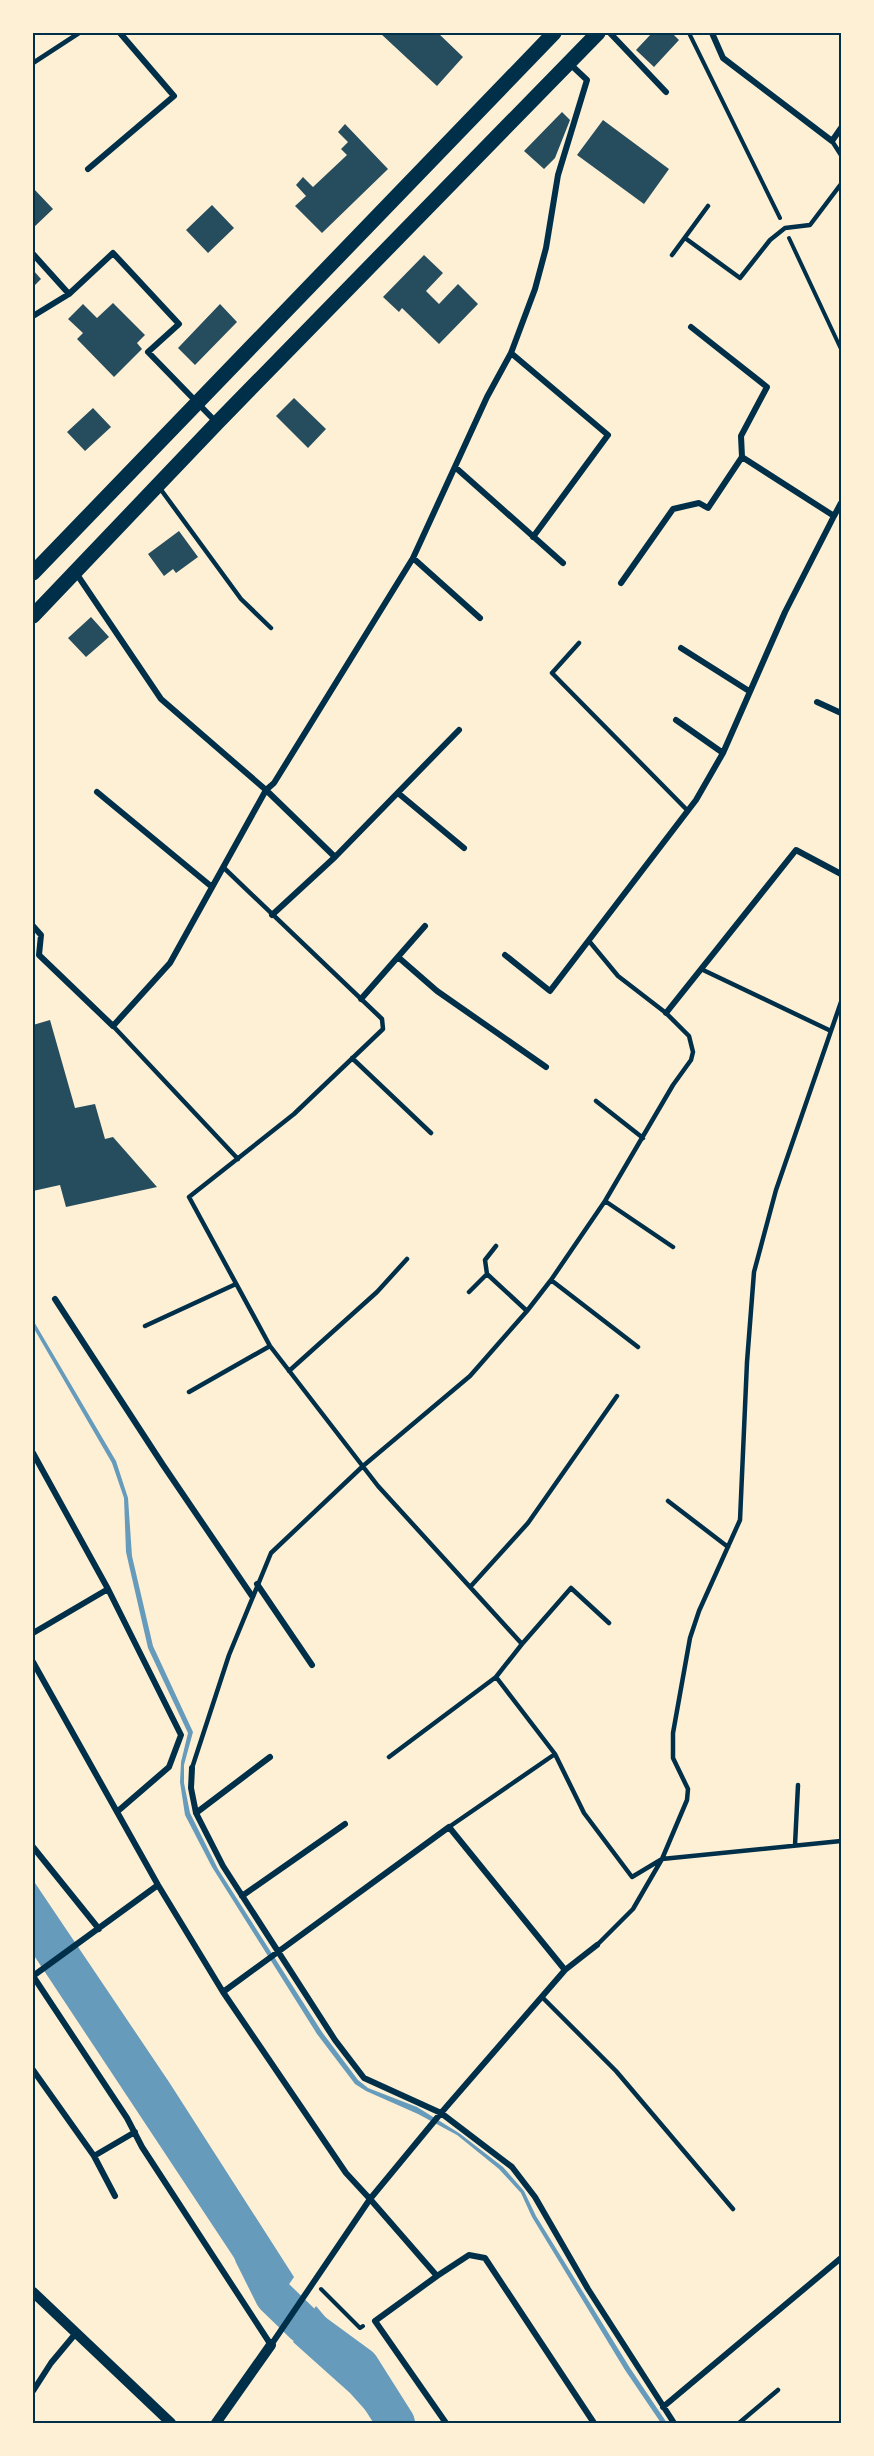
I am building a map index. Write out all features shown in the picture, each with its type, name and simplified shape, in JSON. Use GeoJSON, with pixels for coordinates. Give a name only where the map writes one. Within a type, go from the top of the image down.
{"type":"FeatureCollection","features":[{"type":"Feature","properties":{"kind":"main road"},"geometry":{"type":"LineString","coordinates":[[33,573],[555,33]]}},
{"type":"Feature","properties":{"kind":"main road"},"geometry":{"type":"LineString","coordinates":[[33,616],[217,423],[598,33]]}},
{"type":"Feature","properties":{"kind":"street"},"geometry":{"type":"LineString","coordinates":[[88,169],[174,96],[120,33]]}},
{"type":"Feature","properties":{"kind":"street"},"geometry":{"type":"LineString","coordinates":[[610,33],[666,92]]}},
{"type":"Feature","properties":{"kind":"street"},"geometry":{"type":"LineString","coordinates":[[712,33],[723,58],[832,141],[841,128]]}},
{"type":"Feature","properties":{"kind":"street"},"geometry":{"type":"LineString","coordinates":[[33,926],[41,935],[39,955],[112,1026],[170,963],[266,790],[274,783],[413,558],[487,397],[511,353],[535,289],[546,248],[558,175],[587,80],[570,64]]}},
{"type":"Feature","properties":{"kind":"street"},"geometry":{"type":"LineString","coordinates":[[33,316],[69,294],[113,253],[179,324],[148,352],[217,423]]}},
{"type":"Feature","properties":{"kind":"street"},"geometry":{"type":"LineString","coordinates":[[33,254],[69,294]]}},
{"type":"Feature","properties":{"kind":"street"},"geometry":{"type":"LineString","coordinates":[[621,583],[673,509],[699,503],[708,508],[742,457],[741,436],[767,387],[691,327]]}},
{"type":"Feature","properties":{"kind":"street"},"geometry":{"type":"LineString","coordinates":[[511,353],[608,435],[533,537]]}},
{"type":"Feature","properties":{"kind":"street"},"geometry":{"type":"LineString","coordinates":[[742,457],[834,516]]}},
{"type":"Feature","properties":{"kind":"street"},"geometry":{"type":"LineString","coordinates":[[455,466],[563,563]]}},
{"type":"Feature","properties":{"kind":"street"},"geometry":{"type":"LineString","coordinates":[[505,956],[550,992],[688,811],[723,753],[785,612],[841,503]]}},
{"type":"Feature","properties":{"kind":"street"},"geometry":{"type":"LineString","coordinates":[[413,558],[480,618]]}},
{"type":"Feature","properties":{"kind":"street"},"geometry":{"type":"LineString","coordinates":[[76,572],[161,699],[266,790],[335,856]]}},
{"type":"Feature","properties":{"kind":"street"},"geometry":{"type":"LineString","coordinates":[[681,648],[749,691]]}},
{"type":"Feature","properties":{"kind":"street"},"geometry":{"type":"LineString","coordinates":[[817,702],[841,713]]}},
{"type":"Feature","properties":{"kind":"street"},"geometry":{"type":"LineString","coordinates":[[676,720],[723,753]]}},
{"type":"Feature","properties":{"kind":"street"},"geometry":{"type":"LineString","coordinates":[[272,915],[335,856],[459,730]]}},
{"type":"Feature","properties":{"kind":"street"},"geometry":{"type":"LineString","coordinates":[[97,792],[212,887]]}},
{"type":"Feature","properties":{"kind":"street"},"geometry":{"type":"LineString","coordinates":[[398,793],[464,848]]}},
{"type":"Feature","properties":{"kind":"street"},"geometry":{"type":"LineString","coordinates":[[666,1013],[796,850],[841,874]]}},
{"type":"Feature","properties":{"kind":"street"},"geometry":{"type":"LineString","coordinates":[[362,999],[425,926]]}},
{"type":"Feature","properties":{"kind":"street"},"geometry":{"type":"LineString","coordinates":[[398,957],[437,991],[546,1067]]}},
{"type":"Feature","properties":{"kind":"street"},"geometry":{"type":"LineString","coordinates":[[55,1299],[252,1596]]}},
{"type":"Feature","properties":{"kind":"street"},"geometry":{"type":"LineString","coordinates":[[33,1453],[108,1589],[181,1735],[169,1767],[118,1810]]}},
{"type":"Feature","properties":{"kind":"street"},"geometry":{"type":"LineString","coordinates":[[257,1584],[312,1665]]}},
{"type":"Feature","properties":{"kind":"street"},"geometry":{"type":"LineString","coordinates":[[33,1633],[108,1589]]}},
{"type":"Feature","properties":{"kind":"street"},"geometry":{"type":"LineString","coordinates":[[33,1662],[158,1885],[223,1992],[346,2173],[437,2276]]}},
{"type":"Feature","properties":{"kind":"street"},"geometry":{"type":"LineString","coordinates":[[196,1813],[270,1757]]}},
{"type":"Feature","properties":{"kind":"street"},"geometry":{"type":"LineString","coordinates":[[192,1768],[191,1788],[196,1813],[223,1866],[335,2040],[364,2078],[441,2113],[512,2167],[536,2197],[588,2289],[674,2423]]}},
{"type":"Feature","properties":{"kind":"street"},"geometry":{"type":"LineString","coordinates":[[242,1896],[345,1824]]}},
{"type":"Feature","properties":{"kind":"street"},"geometry":{"type":"LineString","coordinates":[[223,1992],[277,1950],[449,1827],[565,1970]]}},
{"type":"Feature","properties":{"kind":"street"},"geometry":{"type":"LineString","coordinates":[[33,1847],[99,1929]]}},
{"type":"Feature","properties":{"kind":"street"},"geometry":{"type":"LineString","coordinates":[[158,1885],[33,1976],[271,2345]]}},
{"type":"Feature","properties":{"kind":"street"},"geometry":{"type":"LineString","coordinates":[[216,2423],[370,2199],[565,1970],[597,1945]]}},
{"type":"Feature","properties":{"kind":"street"},"geometry":{"type":"LineString","coordinates":[[33,2070],[94,2156],[115,2196]]}},
{"type":"Feature","properties":{"kind":"street"},"geometry":{"type":"LineString","coordinates":[[94,2156],[135,2132]]}},
{"type":"Feature","properties":{"kind":"street"},"geometry":{"type":"LineString","coordinates":[[446,2423],[375,2321],[469,2254],[485,2258],[594,2423]]}},
{"type":"Feature","properties":{"kind":"street"},"geometry":{"type":"LineString","coordinates":[[663,2407],[841,2258]]}},
{"type":"Feature","properties":{"kind":"street"},"geometry":{"type":"LineString","coordinates":[[33,2292],[171,2423]]}},
{"type":"Feature","properties":{"kind":"street"},"geometry":{"type":"LineString","coordinates":[[33,2391],[51,2363],[76,2332]]}},
{"type":"Feature","properties":{"kind":"lane"},"geometry":{"type":"LineString","coordinates":[[33,63],[79,33]]}},
{"type":"Feature","properties":{"kind":"lane"},"geometry":{"type":"LineString","coordinates":[[832,141],[841,155]]}},
{"type":"Feature","properties":{"kind":"lane"},"geometry":{"type":"LineString","coordinates":[[685,238],[740,278],[770,240],[785,228],[810,225],[841,184]]}},
{"type":"Feature","properties":{"kind":"lane"},"geometry":{"type":"LineString","coordinates":[[672,255],[708,206]]}},
{"type":"Feature","properties":{"kind":"lane"},"geometry":{"type":"LineString","coordinates":[[159,486],[241,599],[271,628]]}},
{"type":"Feature","properties":{"kind":"lane"},"geometry":{"type":"LineString","coordinates":[[579,643],[552,673],[688,811]]}},
{"type":"Feature","properties":{"kind":"lane"},"geometry":{"type":"LineString","coordinates":[[223,867],[382,1019],[383,1029],[294,1113],[189,1197],[270,1346],[378,1486],[522,1644]]}},
{"type":"Feature","properties":{"kind":"lane"},"geometry":{"type":"LineString","coordinates":[[192,1768],[229,1655],[271,1553],[363,1466],[470,1376],[527,1311],[605,1201],[674,1085],[692,1060],[693,1052],[689,1036],[666,1013],[618,976],[589,941]]}},
{"type":"Feature","properties":{"kind":"lane"},"geometry":{"type":"LineString","coordinates":[[701,969],[831,1031]]}},
{"type":"Feature","properties":{"kind":"lane"},"geometry":{"type":"LineString","coordinates":[[597,1945],[633,1909],[662,1858],[687,1800],[688,1790],[673,1758],[673,1733],[690,1638],[699,1611],[740,1520],[747,1362],[754,1272],[776,1190],[841,1002]]}},
{"type":"Feature","properties":{"kind":"lane"},"geometry":{"type":"LineString","coordinates":[[112,1026],[238,1159]]}},
{"type":"Feature","properties":{"kind":"lane"},"geometry":{"type":"LineString","coordinates":[[352,1058],[431,1133]]}},
{"type":"Feature","properties":{"kind":"lane"},"geometry":{"type":"LineString","coordinates":[[596,1101],[643,1138]]}},
{"type":"Feature","properties":{"kind":"lane"},"geometry":{"type":"LineString","coordinates":[[605,1201],[673,1247]]}},
{"type":"Feature","properties":{"kind":"lane"},"geometry":{"type":"LineString","coordinates":[[496,1246],[485,1260],[487,1274],[527,1311]]}},
{"type":"Feature","properties":{"kind":"lane"},"geometry":{"type":"LineString","coordinates":[[289,1371],[377,1292],[407,1258]]}},
{"type":"Feature","properties":{"kind":"lane"},"geometry":{"type":"LineString","coordinates":[[469,1292],[487,1274]]}},
{"type":"Feature","properties":{"kind":"lane"},"geometry":{"type":"LineString","coordinates":[[551,1280],[638,1347]]}},
{"type":"Feature","properties":{"kind":"lane"},"geometry":{"type":"LineString","coordinates":[[145,1326],[236,1284]]}},
{"type":"Feature","properties":{"kind":"lane"},"geometry":{"type":"LineString","coordinates":[[189,1392],[270,1346]]}},
{"type":"Feature","properties":{"kind":"lane"},"geometry":{"type":"LineString","coordinates":[[471,1586],[528,1523],[617,1396]]}},
{"type":"Feature","properties":{"kind":"lane"},"geometry":{"type":"LineString","coordinates":[[668,1501],[728,1547]]}},
{"type":"Feature","properties":{"kind":"lane"},"geometry":{"type":"LineString","coordinates":[[389,1757],[496,1677],[571,1588],[609,1623]]}},
{"type":"Feature","properties":{"kind":"lane"},"geometry":{"type":"LineString","coordinates":[[496,1677],[555,1754],[584,1813],[632,1877],[662,1858],[841,1841]]}},
{"type":"Feature","properties":{"kind":"lane"},"geometry":{"type":"LineString","coordinates":[[449,1827],[555,1754]]}},
{"type":"Feature","properties":{"kind":"lane"},"geometry":{"type":"LineString","coordinates":[[795,1845],[798,1785]]}},
{"type":"Feature","properties":{"kind":"lane"},"geometry":{"type":"LineString","coordinates":[[543,1998],[616,2071],[733,2210]]}},
{"type":"Feature","properties":{"kind":"lane"},"geometry":{"type":"LineString","coordinates":[[739,2423],[778,2390]]}},
{"type":"Feature","properties":{"kind":"path"},"geometry":{"type":"LineString","coordinates":[[689,33],[785,228],[812,291],[841,349]]}},
{"type":"Feature","properties":{"kind":"path"},"geometry":{"type":"LineString","coordinates":[[313,2281],[360,2328],[375,2321]]}},
{"type":"Feature","properties":{"kind":"water"},"geometry":{"type":"Polygon","coordinates":[[[33,1320],[116,1461],[128,1498],[132,1556],[153,1646],[193,1732],[184,1765],[184,1783],[190,1813],[218,1869],[322,2032],[358,2080],[368,2088],[417,2107],[459,2133],[503,2167],[524,2191],[536,2216],[630,2368],[667,2423],[661,2423],[625,2370],[532,2217],[521,2193],[499,2169],[457,2135],[355,2084],[317,2034],[212,1867],[185,1815],[180,1782],[181,1762],[188,1733],[148,1648],[126,1552],[124,1498],[112,1463],[33,1327],[33,1320]]]}},
{"type":"Feature","properties":{"kind":"water"},"geometry":{"type":"Polygon","coordinates":[[[33,1880],[169,2082],[294,2277],[270,2312],[33,1954],[33,1880]]]}},
{"type":"Feature","properties":{"kind":"water"},"geometry":{"type":"Polygon","coordinates":[[[316,2306],[366,2365],[403,2423],[377,2423],[350,2393],[293,2342],[316,2306]]]}},
{"type":"Feature","properties":{"kind":"building"},"geometry":{"type":"Polygon","coordinates":[[[380,33],[438,33],[463,57],[437,86],[380,33]]]}},
{"type":"Feature","properties":{"kind":"building"},"geometry":{"type":"Polygon","coordinates":[[[652,33],[672,33],[679,40],[654,67],[636,50],[652,33]]]}},
{"type":"Feature","properties":{"kind":"building"},"geometry":{"type":"Polygon","coordinates":[[[562,112],[570,120],[555,158],[544,169],[524,151],[562,112]]]}},
{"type":"Feature","properties":{"kind":"building"},"geometry":{"type":"Polygon","coordinates":[[[603,120],[669,169],[644,204],[577,155],[603,120]]]}},
{"type":"Feature","properties":{"kind":"building"},"geometry":{"type":"Polygon","coordinates":[[[345,124],[388,169],[322,233],[295,206],[306,196],[296,185],[303,177],[313,187],[347,155],[341,149],[348,142],[338,132],[345,124]]]}},
{"type":"Feature","properties":{"kind":"building"},"geometry":{"type":"Polygon","coordinates":[[[34,189],[53,209],[33,228],[33,191],[34,189]]]}},
{"type":"Feature","properties":{"kind":"building"},"geometry":{"type":"Polygon","coordinates":[[[212,205],[234,228],[208,253],[186,230],[212,205]]]}},
{"type":"Feature","properties":{"kind":"building"},"geometry":{"type":"Polygon","coordinates":[[[424,255],[443,273],[426,291],[439,304],[458,284],[478,304],[439,344],[402,308],[399,312],[383,297],[424,255]]]}},
{"type":"Feature","properties":{"kind":"building"},"geometry":{"type":"Polygon","coordinates":[[[33,270],[41,279],[33,287],[33,270]]]}},
{"type":"Feature","properties":{"kind":"building"},"geometry":{"type":"Polygon","coordinates":[[[113,303],[145,335],[137,343],[142,349],[114,377],[77,339],[83,333],[68,319],[83,304],[97,318],[113,303]]]}},
{"type":"Feature","properties":{"kind":"building"},"geometry":{"type":"Polygon","coordinates":[[[220,304],[237,322],[195,365],[178,348],[220,304]]]}},
{"type":"Feature","properties":{"kind":"building"},"geometry":{"type":"Polygon","coordinates":[[[294,398],[326,429],[308,448],[276,416],[294,398]]]}},
{"type":"Feature","properties":{"kind":"building"},"geometry":{"type":"Polygon","coordinates":[[[93,408],[111,427],[85,451],[67,432],[93,408]]]}},
{"type":"Feature","properties":{"kind":"building"},"geometry":{"type":"Polygon","coordinates":[[[179,531],[198,557],[176,573],[173,569],[164,576],[148,554],[179,531]]]}},
{"type":"Feature","properties":{"kind":"building"},"geometry":{"type":"Polygon","coordinates":[[[91,617],[109,637],[86,657],[68,638],[91,617]]]}},
{"type":"Feature","properties":{"kind":"building"},"geometry":{"type":"Polygon","coordinates":[[[50,1020],[75,1108],[95,1104],[105,1139],[113,1137],[157,1187],[66,1207],[60,1185],[33,1191],[33,1025],[50,1020]]]}},
{"type":"Feature","properties":{"kind":"waterway"},"geometry":{"type":"LineString","coordinates":[[253,2254],[274,2296],[304,2325],[360,2366],[396,2423]]}}]}
